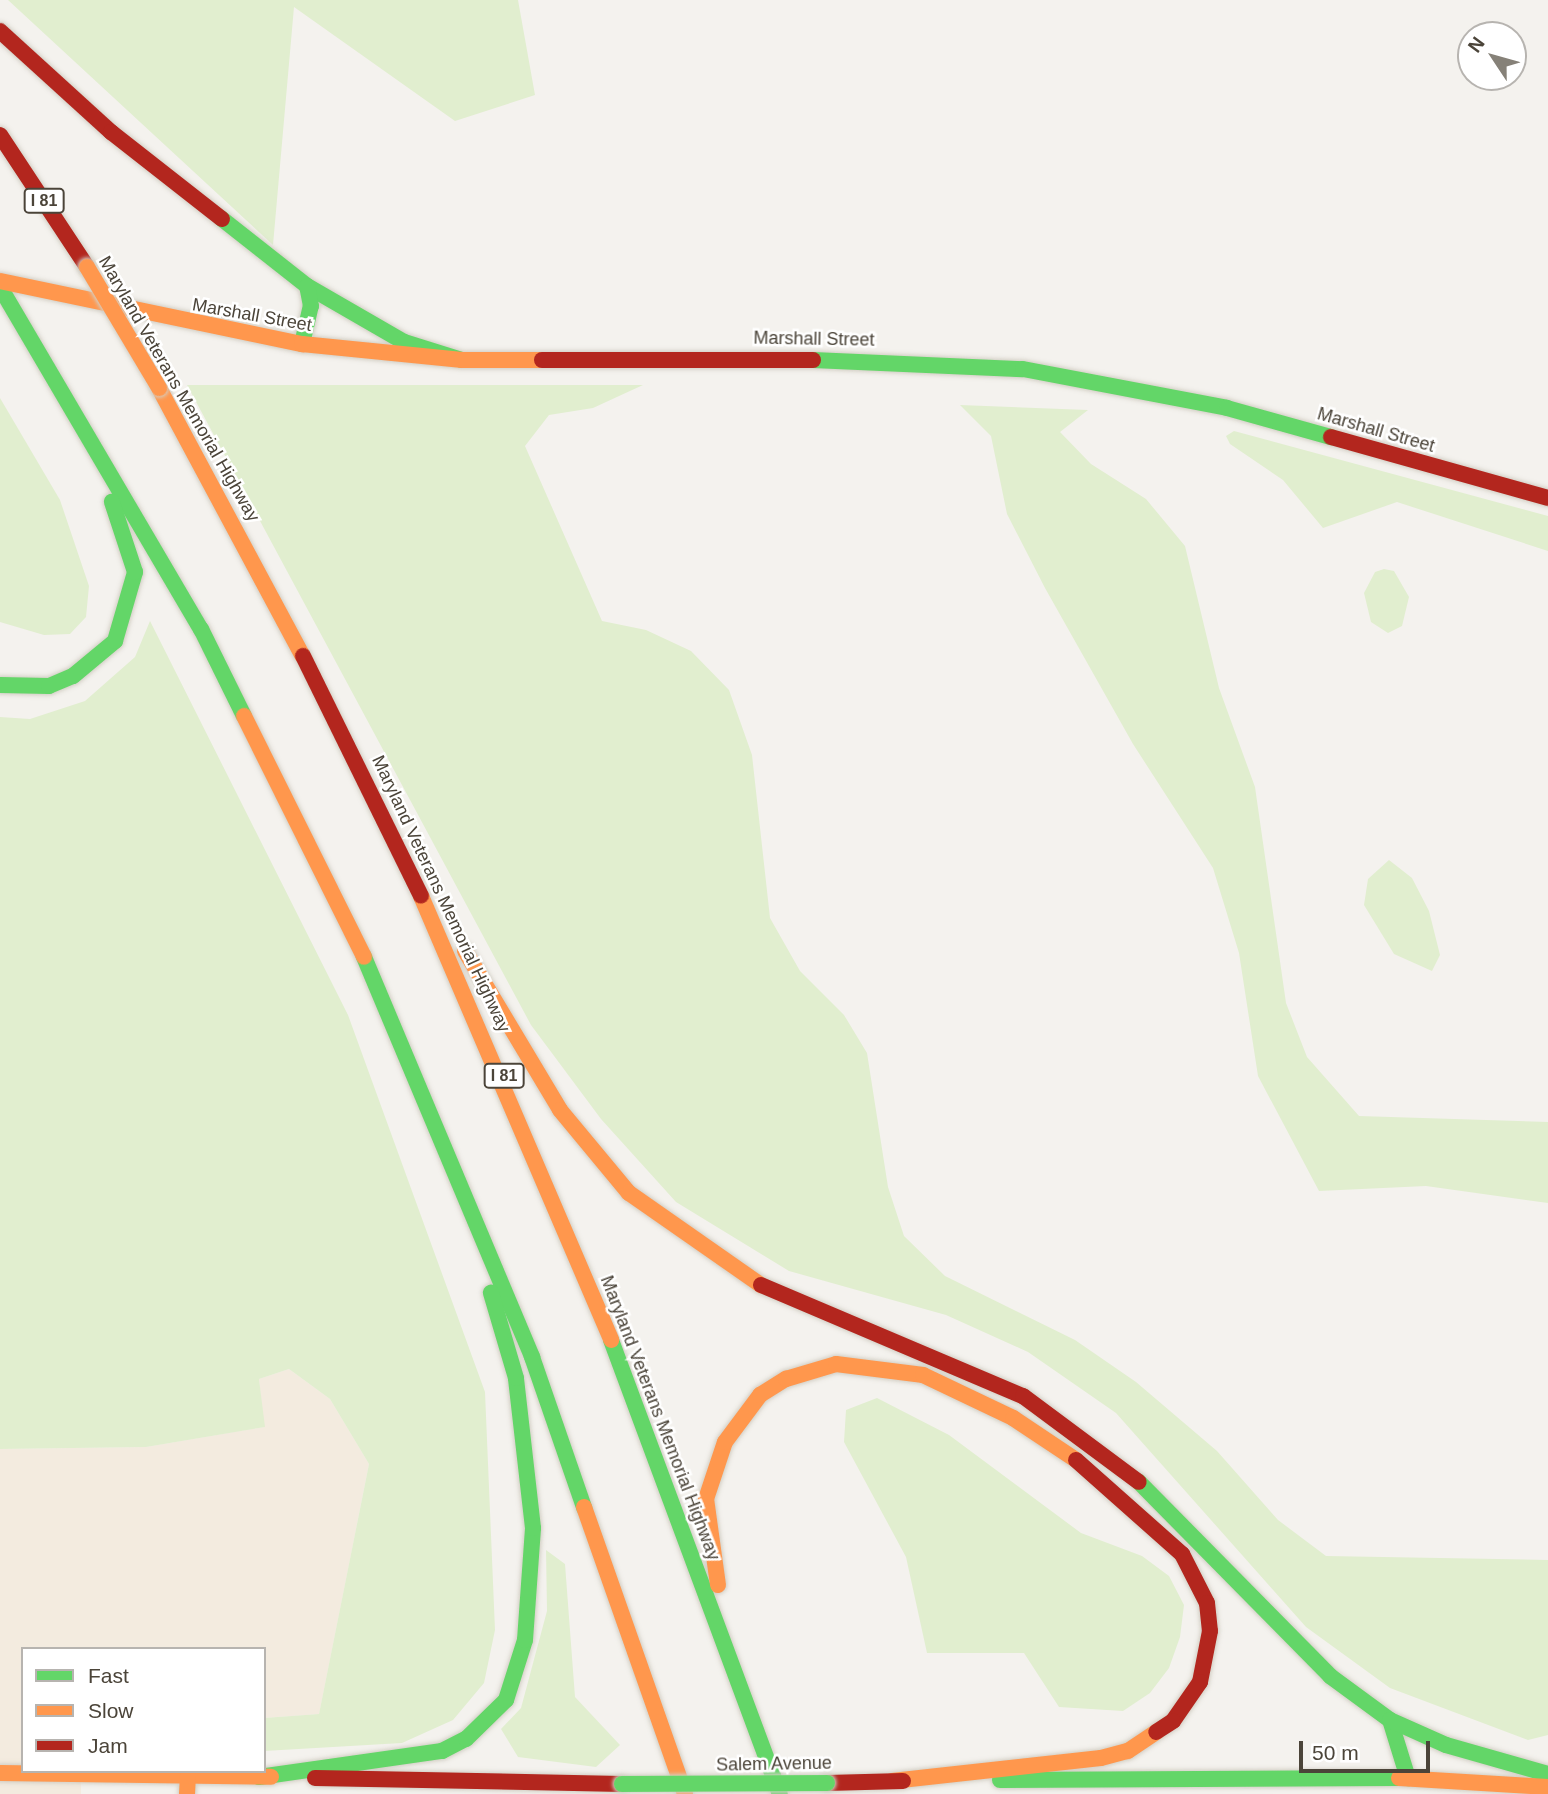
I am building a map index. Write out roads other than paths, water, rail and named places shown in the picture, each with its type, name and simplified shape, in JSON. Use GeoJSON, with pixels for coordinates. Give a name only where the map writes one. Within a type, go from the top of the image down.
{"type":"FeatureCollection","features":[{"type":"Feature","properties":{"kind":"main road"},"geometry":{"type":"LineString","coordinates":[[0,31],[111,132],[307,286],[404,342],[462,360]]}},
{"type":"Feature","properties":{"kind":"main road","name":"Maryland Veterans Memorial Highway"},"geometry":{"type":"LineString","coordinates":[[0,135],[87,267],[159,388],[390,825],[522,1115],[780,1794]]}},
{"type":"Feature","properties":{"kind":"main road","name":"Marshall Street"},"geometry":{"type":"LineString","coordinates":[[0,281],[68,298],[302,344],[462,360],[911,360],[1023,369],[1227,408],[1548,498]]}},
{"type":"Feature","properties":{"kind":"main road"},"geometry":{"type":"LineString","coordinates":[[302,344],[311,306],[307,286]]}},
{"type":"Feature","properties":{"kind":"main road"},"geometry":{"type":"LineString","coordinates":[[0,287],[75,410],[201,629],[312,844],[446,1140],[532,1357],[685,1794]]}},
{"type":"Feature","properties":{"kind":"main road"},"geometry":{"type":"LineString","coordinates":[[0,685],[49,686],[73,676],[115,641],[127,616],[135,572],[130,547],[75,410]]}},
{"type":"Feature","properties":{"kind":"main road"},"geometry":{"type":"LineString","coordinates":[[390,825],[560,1110],[629,1193],[753,1281],[977,1374],[1067,1422],[1164,1500],[1330,1676],[1390,1720],[1446,1745],[1548,1774]]}},
{"type":"Feature","properties":{"kind":"main road"},"geometry":{"type":"LineString","coordinates":[[259,1777],[413,1760],[442,1751],[486,1722],[517,1673],[531,1598],[529,1455],[516,1378],[446,1140]]}},
{"type":"Feature","properties":{"kind":"main road"},"geometry":{"type":"LineString","coordinates":[[765,1752],[710,1557],[706,1499],[713,1472],[740,1417],[786,1379],[836,1364],[893,1366],[1013,1418],[1102,1477],[1182,1554],[1207,1603],[1210,1631],[1200,1682],[1187,1704],[1128,1751],[892,1781]]}},
{"type":"Feature","properties":{"kind":"main road"},"geometry":{"type":"LineString","coordinates":[[1390,1720],[1410,1786]]}},
{"type":"Feature","properties":{"kind":"main road","name":"Salem Avenue"},"geometry":{"type":"LineString","coordinates":[[0,1773],[622,1784],[892,1781],[1548,1787]]}},
{"type":"Feature","properties":{"kind":"main road"},"geometry":{"type":"LineString","coordinates":[[187,1794],[188,1775]]}}]}
